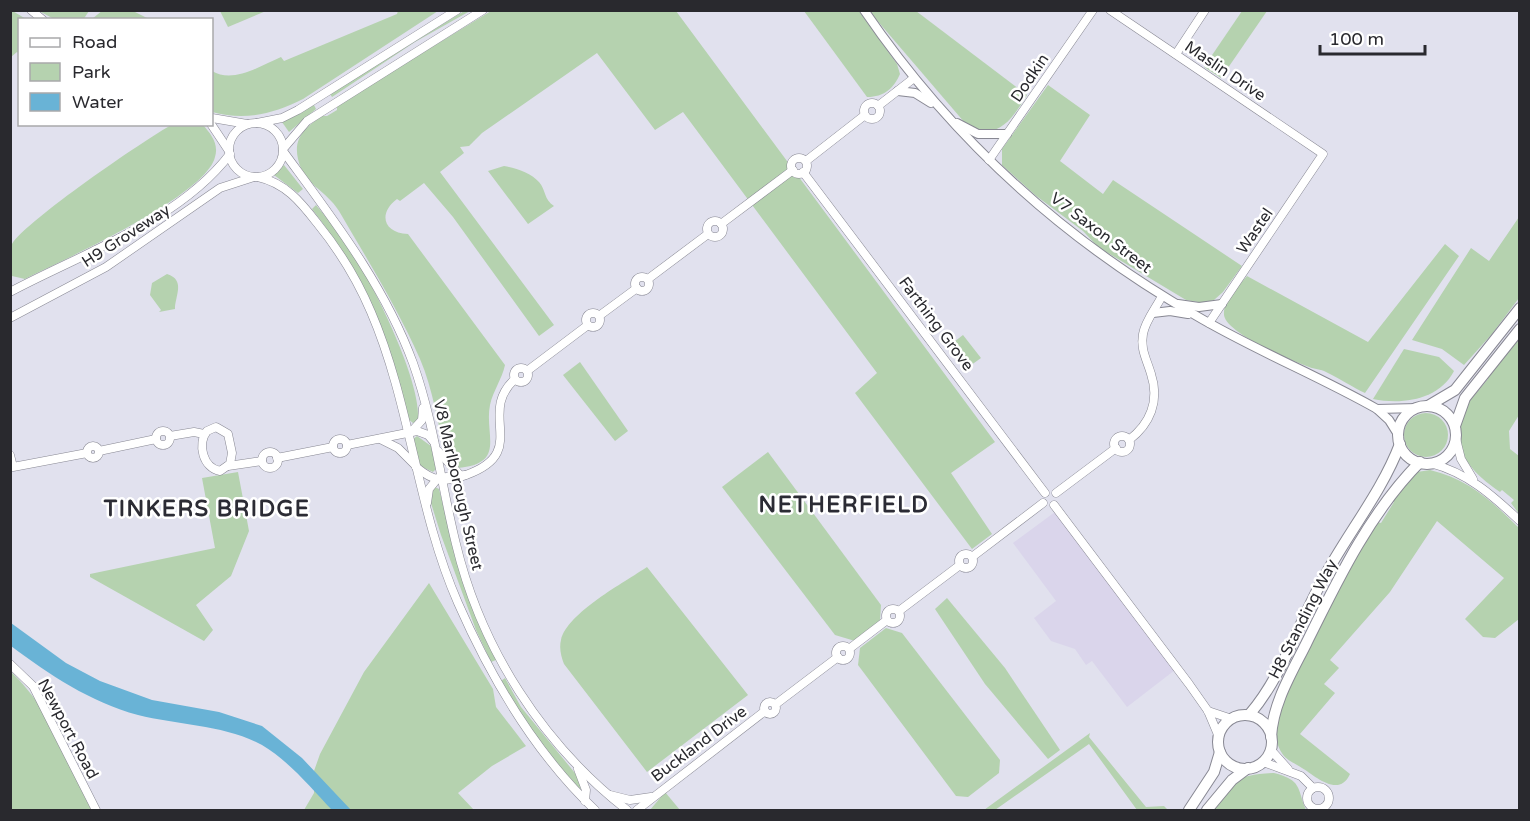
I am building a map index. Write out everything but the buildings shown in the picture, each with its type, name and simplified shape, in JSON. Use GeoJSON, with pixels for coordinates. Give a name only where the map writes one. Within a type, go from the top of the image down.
{"type":"FeatureCollection","features":[{"type":"Feature","properties":{"kind":"highway"},"geometry":{"type":"LineString","coordinates":[[1520,308],[1480,369],[1457,414],[1456,439],[1449,453],[1425,463],[1408,456],[1399,440],[1401,422],[1458,387],[1480,369],[1520,329]]}},
{"type":"Feature","properties":{"kind":"highway"},"geometry":{"type":"LineString","coordinates":[[1423,407],[1444,412],[1455,426]]}},
{"type":"Feature","properties":{"kind":"highway","name":"H8 Standing Way"},"geometry":{"type":"LineString","coordinates":[[1249,715],[1264,698],[1321,582],[1390,470],[1399,440]]}},
{"type":"Feature","properties":{"kind":"highway","name":"H8 Standing Way"},"geometry":{"type":"LineString","coordinates":[[1271,737],[1272,720],[1280,697],[1324,608],[1375,520],[1402,480],[1425,463]]}},
{"type":"Feature","properties":{"kind":"highway"},"geometry":{"type":"LineString","coordinates":[[1190,809],[1214,772],[1220,752],[1219,738],[1224,726],[1232,719],[1249,715],[1264,722],[1271,737],[1270,750],[1263,762],[1248,768],[1232,780],[1207,810]]}},
{"type":"Feature","properties":{"kind":"highway"},"geometry":{"type":"LineString","coordinates":[[1220,752],[1231,765],[1248,768]]}},
{"type":"Feature","properties":{"kind":"main road","name":"V7 Saxon Street"},"geometry":{"type":"LineString","coordinates":[[864,10],[914,78],[988,159],[1030,199],[1100,254],[1175,304],[1376,408],[1389,420],[1399,440]]}},
{"type":"Feature","properties":{"kind":"main road"},"geometry":{"type":"LineString","coordinates":[[898,91],[918,94],[944,112]]}},
{"type":"Feature","properties":{"kind":"main road"},"geometry":{"type":"LineString","coordinates":[[951,120],[978,134],[1007,134]]}},
{"type":"Feature","properties":{"kind":"main road"},"geometry":{"type":"LineString","coordinates":[[1175,304],[1198,307],[1222,304]]}},
{"type":"Feature","properties":{"kind":"main road"},"geometry":{"type":"LineString","coordinates":[[1153,313],[1170,311],[1197,317]]}},
{"type":"Feature","properties":{"kind":"main road","name":"V7 Saxon Street"},"geometry":{"type":"LineString","coordinates":[[1376,408],[1423,407]]}},
{"type":"Feature","properties":{"kind":"street"},"geometry":{"type":"LineString","coordinates":[[229,152],[237,132],[253,124],[282,118],[457,10]]}},
{"type":"Feature","properties":{"kind":"street"},"geometry":{"type":"LineString","coordinates":[[212,126],[238,170],[256,177],[275,169],[283,150],[298,129],[337,101],[483,10]]}},
{"type":"Feature","properties":{"kind":"street","name":"Dodkin"},"geometry":{"type":"LineString","coordinates":[[988,159],[1093,10]]}},
{"type":"Feature","properties":{"kind":"street","name":"Maslin Drive"},"geometry":{"type":"LineString","coordinates":[[1110,10],[1323,154]]}},
{"type":"Feature","properties":{"kind":"street"},"geometry":{"type":"LineString","coordinates":[[1176,54],[1205,10]]}},
{"type":"Feature","properties":{"kind":"street"},"geometry":{"type":"LineString","coordinates":[[806,161],[865,115],[871,119],[876,118],[880,114],[878,106],[914,78]]}},
{"type":"Feature","properties":{"kind":"street"},"geometry":{"type":"LineString","coordinates":[[213,118],[253,124],[275,131],[283,150]]}},
{"type":"Feature","properties":{"kind":"street","name":"V8 Marlborough Street"},"geometry":{"type":"LineString","coordinates":[[283,150],[308,188],[353,247],[388,307],[412,362],[435,445],[440,480],[463,569],[509,676],[536,716],[574,762],[627,810]]}},
{"type":"Feature","properties":{"kind":"street","name":"H9 Groveway"},"geometry":{"type":"LineString","coordinates":[[10,292],[133,230],[212,177],[229,152]]}},
{"type":"Feature","properties":{"kind":"street","name":"Wastel"},"geometry":{"type":"LineString","coordinates":[[1209,323],[1323,154]]}},
{"type":"Feature","properties":{"kind":"street"},"geometry":{"type":"LineString","coordinates":[[427,511],[429,489],[440,480],[483,470],[496,456],[501,438],[499,405],[505,388],[515,379],[517,369],[527,371],[588,325],[586,320],[590,314],[599,316],[637,288],[635,284],[638,278],[645,276],[648,279],[708,234],[707,226],[710,223],[715,221],[722,224],[793,170],[795,160],[802,158],[806,161]]}},
{"type":"Feature","properties":{"kind":"street"},"geometry":{"type":"LineString","coordinates":[[793,170],[803,172],[807,167],[806,161]]}},
{"type":"Feature","properties":{"kind":"street","name":"Farthing Grove"},"geometry":{"type":"LineString","coordinates":[[803,172],[1045,493]]}},
{"type":"Feature","properties":{"kind":"street","name":"V8 Marlborough Street"},"geometry":{"type":"LineString","coordinates":[[256,177],[284,187],[295,196],[341,254],[372,312],[391,367],[427,511],[457,602],[498,682],[537,744],[595,810]]}},
{"type":"Feature","properties":{"kind":"street","name":"H9 Groveway"},"geometry":{"type":"LineString","coordinates":[[13,316],[106,267],[220,188],[256,177]]}},
{"type":"Feature","properties":{"kind":"street"},"geometry":{"type":"LineString","coordinates":[[1056,493],[1116,448],[1121,451],[1126,450],[1129,447],[1129,440],[1142,430],[1153,405],[1152,376],[1143,353],[1143,332],[1162,296]]}},
{"type":"Feature","properties":{"kind":"street"},"geometry":{"type":"LineString","coordinates":[[408,432],[418,427],[422,420],[424,401]]}},
{"type":"Feature","properties":{"kind":"street"},"geometry":{"type":"LineString","coordinates":[[10,455],[13,467],[87,453],[94,459],[99,451],[156,439],[162,431],[170,436],[194,432],[204,434],[216,427],[228,434],[232,458],[228,466]]}},
{"type":"Feature","properties":{"kind":"street"},"geometry":{"type":"LineString","coordinates":[[204,434],[202,444],[209,466],[220,471],[228,466],[262,461],[263,456],[268,452],[278,458],[333,447],[334,442],[339,439],[344,440],[347,445],[408,432],[423,432],[463,475]]}},
{"type":"Feature","properties":{"kind":"street"},"geometry":{"type":"LineString","coordinates":[[378,438],[398,448],[415,466],[440,480]]}},
{"type":"Feature","properties":{"kind":"street"},"geometry":{"type":"LineString","coordinates":[[1456,439],[1461,459],[1474,480],[1520,521]]}},
{"type":"Feature","properties":{"kind":"street"},"geometry":{"type":"LineString","coordinates":[[1425,463],[1446,467],[1474,480]]}},
{"type":"Feature","properties":{"kind":"street"},"geometry":{"type":"LineString","coordinates":[[1056,493],[1051,491],[1045,493],[1044,502],[1054,505],[1208,711],[1219,738]]}},
{"type":"Feature","properties":{"kind":"street"},"geometry":{"type":"LineString","coordinates":[[1054,505],[1057,501],[1056,493]]}},
{"type":"Feature","properties":{"kind":"street","name":"Buckland Drive"},"geometry":{"type":"LineString","coordinates":[[637,810],[765,711],[769,714],[774,713],[776,704],[838,657],[836,653],[839,647],[849,649],[888,620],[897,621],[899,611],[960,565],[962,555],[972,557],[1044,502]]}},
{"type":"Feature","properties":{"kind":"street","name":"Newport Road"},"geometry":{"type":"LineString","coordinates":[[10,664],[33,686],[96,810]]}},
{"type":"Feature","properties":{"kind":"street"},"geometry":{"type":"LineString","coordinates":[[1208,711],[1232,719]]}},
{"type":"Feature","properties":{"kind":"street"},"geometry":{"type":"LineString","coordinates":[[1270,750],[1292,772]]}},
{"type":"Feature","properties":{"kind":"street"},"geometry":{"type":"LineString","coordinates":[[574,762],[584,797],[607,794],[630,800],[651,798]]}},
{"type":"Feature","properties":{"kind":"street"},"geometry":{"type":"LineString","coordinates":[[1263,762],[1301,776],[1313,788],[1324,788],[1330,797],[1327,806],[1314,810],[1307,801],[1308,794],[1313,788]]}},
{"type":"Feature","properties":{"kind":"street","name":"Buckland Drive"},"geometry":{"type":"LineString","coordinates":[[644,810],[651,798]]}},
{"type":"Feature","properties":{"kind":"shaded area"},"geometry":{"type":"Polygon","coordinates":[[[1055,512],[1175,670],[1127,707],[1092,661],[1086,665],[1075,649],[1051,641],[1034,618],[1056,601],[1013,543],[1055,512]]]}},
{"type":"Feature","properties":{"kind":"green space"},"geometry":{"type":"Polygon","coordinates":[[[11,10],[24,18],[18,18],[18,52],[11,57],[11,10]]]}},
{"type":"Feature","properties":{"kind":"green space"},"geometry":{"type":"Polygon","coordinates":[[[103,10],[133,11],[147,18],[93,18],[103,10]]]}},
{"type":"Feature","properties":{"kind":"green space"},"geometry":{"type":"Polygon","coordinates":[[[39,11],[89,11],[84,18],[52,18],[39,11]]]}},
{"type":"Feature","properties":{"kind":"green space"},"geometry":{"type":"Polygon","coordinates":[[[220,11],[266,11],[228,27],[220,11]]]}},
{"type":"Feature","properties":{"kind":"green space"},"geometry":{"type":"Polygon","coordinates":[[[398,11],[438,11],[292,104],[270,112],[247,116],[213,112],[213,71],[229,76],[238,75],[281,57],[284,61],[397,14],[398,11]]]}},
{"type":"Feature","properties":{"kind":"green space"},"geometry":{"type":"Polygon","coordinates":[[[464,11],[470,11],[415,42],[332,97],[330,94],[464,11]]]}},
{"type":"Feature","properties":{"kind":"green space"},"geometry":{"type":"Polygon","coordinates":[[[491,11],[676,11],[995,442],[951,473],[992,534],[972,549],[855,393],[877,373],[683,112],[655,130],[597,53],[482,133],[469,146],[460,147],[464,153],[440,172],[554,325],[539,336],[453,217],[424,183],[400,201],[397,199],[387,210],[386,221],[389,226],[400,233],[408,234],[505,365],[490,405],[488,454],[482,461],[457,468],[446,456],[428,382],[411,340],[382,284],[339,211],[305,175],[298,159],[297,145],[302,133],[311,124],[322,116],[327,116],[337,110],[337,105],[491,11]]]}},
{"type":"Feature","properties":{"kind":"green space"},"geometry":{"type":"Polygon","coordinates":[[[804,11],[859,11],[897,64],[900,74],[895,84],[888,91],[867,97],[804,11]]]}},
{"type":"Feature","properties":{"kind":"green space"},"geometry":{"type":"Polygon","coordinates":[[[869,11],[916,11],[1027,95],[1009,121],[1002,126],[986,131],[976,129],[965,123],[869,11]]]}},
{"type":"Feature","properties":{"kind":"green space"},"geometry":{"type":"Polygon","coordinates":[[[1242,11],[1267,11],[1221,78],[1204,67],[1242,11]]]}},
{"type":"Feature","properties":{"kind":"green space"},"geometry":{"type":"Polygon","coordinates":[[[1048,85],[1090,115],[1060,161],[1103,194],[1113,180],[1242,266],[1223,292],[1214,300],[1204,303],[1186,300],[1098,247],[1083,231],[1035,195],[1002,165],[1002,149],[1048,85]]]}},
{"type":"Feature","properties":{"kind":"green space"},"geometry":{"type":"Polygon","coordinates":[[[314,105],[316,109],[289,132],[282,122],[314,105]]]}},
{"type":"Feature","properties":{"kind":"green space"},"geometry":{"type":"Polygon","coordinates":[[[170,126],[204,126],[215,144],[216,152],[206,173],[161,208],[131,226],[25,279],[12,276],[9,260],[11,247],[22,233],[39,217],[87,181],[170,126]]]}},
{"type":"Feature","properties":{"kind":"green space"},"geometry":{"type":"Polygon","coordinates":[[[284,165],[303,189],[298,193],[274,175],[284,165]]]}},
{"type":"Feature","properties":{"kind":"green space"},"geometry":{"type":"Polygon","coordinates":[[[504,166],[523,171],[536,179],[548,201],[554,206],[528,224],[488,171],[504,166]]]}},
{"type":"Feature","properties":{"kind":"green space"},"geometry":{"type":"Polygon","coordinates":[[[316,205],[355,257],[392,328],[412,380],[417,402],[418,420],[413,423],[408,419],[391,360],[372,308],[347,259],[312,209],[316,205]]]}},
{"type":"Feature","properties":{"kind":"green space"},"geometry":{"type":"Polygon","coordinates":[[[1519,217],[1519,298],[1492,334],[1464,365],[1442,349],[1412,340],[1471,248],[1489,261],[1519,217]]]}},
{"type":"Feature","properties":{"kind":"green space"},"geometry":{"type":"Polygon","coordinates":[[[1445,244],[1459,256],[1365,393],[1324,371],[1300,364],[1260,346],[1236,330],[1227,322],[1224,315],[1228,299],[1247,276],[1368,342],[1445,244]]]}},
{"type":"Feature","properties":{"kind":"green space"},"geometry":{"type":"Polygon","coordinates":[[[167,274],[173,277],[178,284],[175,309],[159,312],[161,310],[150,295],[152,283],[167,274]]]}},
{"type":"Feature","properties":{"kind":"green space"},"geometry":{"type":"Polygon","coordinates":[[[963,335],[981,358],[967,368],[950,345],[963,335]]]}},
{"type":"Feature","properties":{"kind":"green space"},"geometry":{"type":"Polygon","coordinates":[[[1519,335],[1519,415],[1509,431],[1510,449],[1519,456],[1519,514],[1511,503],[1514,500],[1486,481],[1467,461],[1462,451],[1460,427],[1470,396],[1473,397],[1488,379],[1486,376],[1519,335]]]}},
{"type":"Feature","properties":{"kind":"green space"},"geometry":{"type":"Polygon","coordinates":[[[1404,349],[1439,357],[1454,371],[1439,388],[1419,398],[1396,401],[1373,399],[1404,349]]]}},
{"type":"Feature","properties":{"kind":"green space"},"geometry":{"type":"Polygon","coordinates":[[[580,362],[628,431],[615,441],[563,375],[580,362]]]}},
{"type":"Feature","properties":{"kind":"green space"},"geometry":{"type":"Polygon","coordinates":[[[1426,413],[1441,420],[1448,435],[1441,450],[1426,457],[1411,450],[1404,435],[1411,420],[1426,413]]]}},
{"type":"Feature","properties":{"kind":"green space"},"geometry":{"type":"Polygon","coordinates":[[[417,436],[431,446],[436,469],[433,472],[420,466],[413,439],[417,436]]]}},
{"type":"Feature","properties":{"kind":"green space"},"geometry":{"type":"Polygon","coordinates":[[[768,452],[881,605],[880,621],[855,641],[835,635],[722,487],[768,452]]]}},
{"type":"Feature","properties":{"kind":"green space"},"geometry":{"type":"Polygon","coordinates":[[[1430,470],[1456,479],[1479,492],[1519,528],[1519,619],[1495,638],[1483,637],[1465,619],[1504,578],[1437,521],[1390,592],[1330,660],[1339,668],[1324,684],[1335,693],[1300,734],[1350,774],[1340,785],[1326,783],[1282,754],[1276,735],[1279,709],[1346,574],[1377,522],[1381,523],[1394,502],[1392,501],[1417,472],[1430,470]]]}},
{"type":"Feature","properties":{"kind":"green space"},"geometry":{"type":"Polygon","coordinates":[[[238,472],[249,531],[231,576],[196,605],[213,630],[204,641],[90,577],[90,574],[215,548],[202,478],[238,472]]]}},
{"type":"Feature","properties":{"kind":"green space"},"geometry":{"type":"Polygon","coordinates":[[[435,487],[439,489],[465,590],[496,660],[491,662],[476,630],[441,535],[430,500],[431,491],[435,487]]]}},
{"type":"Feature","properties":{"kind":"green space"},"geometry":{"type":"Polygon","coordinates":[[[647,567],[748,695],[647,772],[564,664],[560,646],[566,630],[585,609],[647,567]]]}},
{"type":"Feature","properties":{"kind":"green space"},"geometry":{"type":"Polygon","coordinates":[[[429,583],[493,689],[496,707],[526,746],[492,766],[458,793],[474,810],[304,810],[314,793],[314,771],[320,754],[364,672],[429,583]]]}},
{"type":"Feature","properties":{"kind":"green space"},"geometry":{"type":"Polygon","coordinates":[[[947,598],[1005,668],[1060,750],[1048,759],[985,684],[935,609],[947,598]]]}},
{"type":"Feature","properties":{"kind":"green space"},"geometry":{"type":"Polygon","coordinates":[[[886,628],[902,633],[1000,760],[999,773],[968,797],[956,796],[858,665],[860,648],[886,628]]]}},
{"type":"Feature","properties":{"kind":"green space"},"geometry":{"type":"Polygon","coordinates":[[[10,671],[36,700],[47,717],[77,774],[91,810],[11,810],[10,671]]]}},
{"type":"Feature","properties":{"kind":"green space"},"geometry":{"type":"Polygon","coordinates":[[[505,678],[521,707],[579,778],[581,789],[561,771],[538,740],[501,681],[505,678]]]}},
{"type":"Feature","properties":{"kind":"green space"},"geometry":{"type":"Polygon","coordinates":[[[1090,733],[1089,737],[1146,807],[1164,806],[1168,810],[1137,810],[1089,744],[995,810],[984,810],[1090,733]]]}},
{"type":"Feature","properties":{"kind":"green space"},"geometry":{"type":"Polygon","coordinates":[[[1274,773],[1294,782],[1306,810],[1210,810],[1236,781],[1250,776],[1274,773]]]}},
{"type":"Feature","properties":{"kind":"green space"},"geometry":{"type":"Polygon","coordinates":[[[665,792],[680,810],[650,810],[665,792]]]}},
{"type":"Feature","properties":{"kind":"water"},"geometry":{"type":"Polygon","coordinates":[[[11,623],[66,663],[100,681],[152,700],[219,712],[262,726],[302,758],[351,810],[332,810],[299,775],[272,751],[248,738],[217,729],[138,715],[87,695],[11,646],[11,623]]]}},
{"type":"Feature","properties":{"kind":"district","name":"NETHERFIELD"},"geometry":{"type":"Point","coordinates":[844,505]}},
{"type":"Feature","properties":{"kind":"district","name":"TINKERS BRIDGE"},"geometry":{"type":"Point","coordinates":[207,509]}}]}
